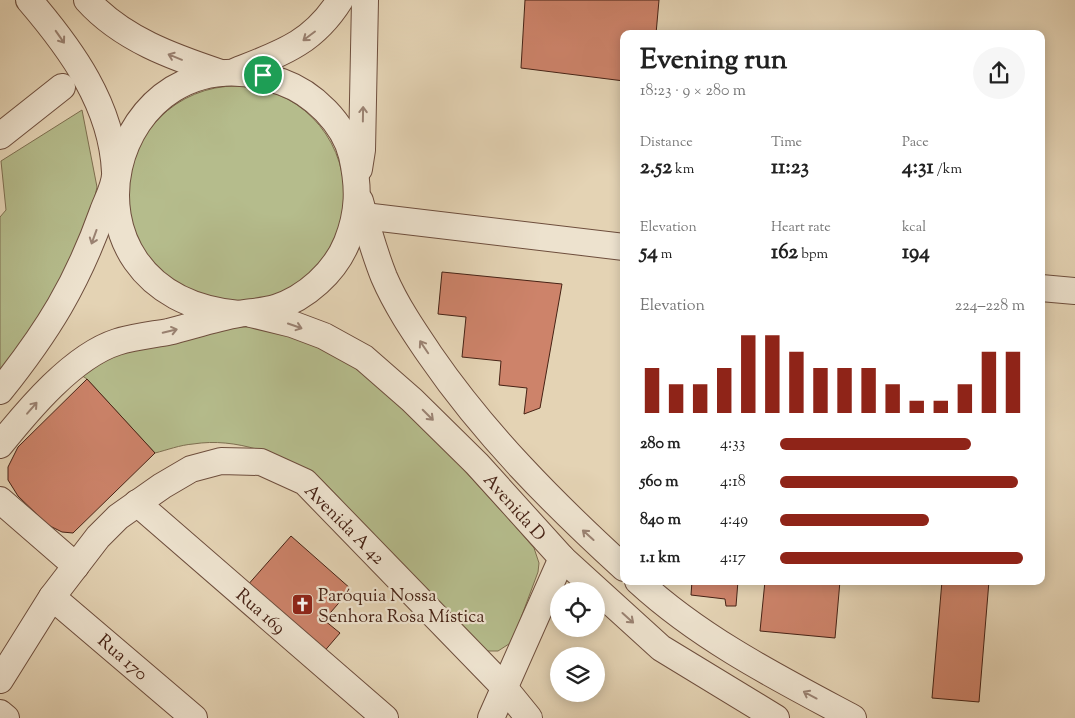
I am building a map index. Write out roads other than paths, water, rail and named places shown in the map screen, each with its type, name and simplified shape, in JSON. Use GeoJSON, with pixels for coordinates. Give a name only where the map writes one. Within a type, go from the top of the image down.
{"type":"FeatureCollection","features":[{"type":"Feature","properties":{"kind":"street"},"geometry":{"type":"LineString","coordinates":[[28,0],[59,35],[104,113],[111,137],[116,175],[117,217],[126,244],[141,267],[160,287],[184,302],[211,311],[243,314]]}},
{"type":"Feature","properties":{"kind":"street"},"geometry":{"type":"LineString","coordinates":[[87,0],[122,31],[181,59],[227,72]]}},
{"type":"Feature","properties":{"kind":"street"},"geometry":{"type":"LineString","coordinates":[[0,391],[33,350],[78,275],[116,175],[126,142],[135,126],[151,106],[172,90],[196,78],[227,72],[279,54],[307,38],[328,19],[340,0]]}},
{"type":"Feature","properties":{"kind":"street"},"geometry":{"type":"LineString","coordinates":[[0,445],[38,401],[77,365],[115,342],[277,307],[303,294],[326,275],[347,242],[360,197],[365,0]]}},
{"type":"Feature","properties":{"kind":"street","name":"Avenida D"},"geometry":{"type":"LineString","coordinates":[[227,72],[263,75],[292,85],[316,102],[336,124],[350,150],[360,197],[385,278],[410,325],[448,382],[493,438],[570,519],[620,564]]}},
{"type":"Feature","properties":{"kind":"street"},"geometry":{"type":"LineString","coordinates":[[0,136],[62,87]]}},
{"type":"Feature","properties":{"kind":"street"},"geometry":{"type":"LineString","coordinates":[[360,197],[620,246]]}},
{"type":"Feature","properties":{"kind":"street"},"geometry":{"type":"LineString","coordinates":[[1045,288],[1075,291]]}},
{"type":"Feature","properties":{"kind":"street","name":"Avenida D"},"geometry":{"type":"LineString","coordinates":[[243,314],[292,324],[324,336],[364,358],[412,400],[477,464],[562,558],[662,648],[776,718]]}},
{"type":"Feature","properties":{"kind":"street","name":"Avenida A 42"},"geometry":{"type":"LineString","coordinates":[[0,680],[52,597],[98,537],[137,504],[191,469],[221,461],[260,462],[305,482],[504,686],[529,718]]}},
{"type":"Feature","properties":{"kind":"street"},"geometry":{"type":"LineString","coordinates":[[0,500],[76,566]]}},
{"type":"Feature","properties":{"kind":"street","name":"Rua 169"},"geometry":{"type":"LineString","coordinates":[[137,504],[385,718]]}},
{"type":"Feature","properties":{"kind":"street"},"geometry":{"type":"LineString","coordinates":[[491,718],[562,558]]}},
{"type":"Feature","properties":{"kind":"street"},"geometry":{"type":"LineString","coordinates":[[642,585],[664,605],[746,660],[853,718]]}},
{"type":"Feature","properties":{"kind":"street","name":"Rua 170"},"geometry":{"type":"LineString","coordinates":[[52,597],[194,718]]}},
{"type":"Feature","properties":{"kind":"street"},"geometry":{"type":"LineString","coordinates":[[0,714],[6,718]]}},
{"type":"Feature","properties":{"kind":"place","name":"Paróquia Nossa Senhora Rosa Mística"},"geometry":{"type":"Point","coordinates":[302,605]}}]}
